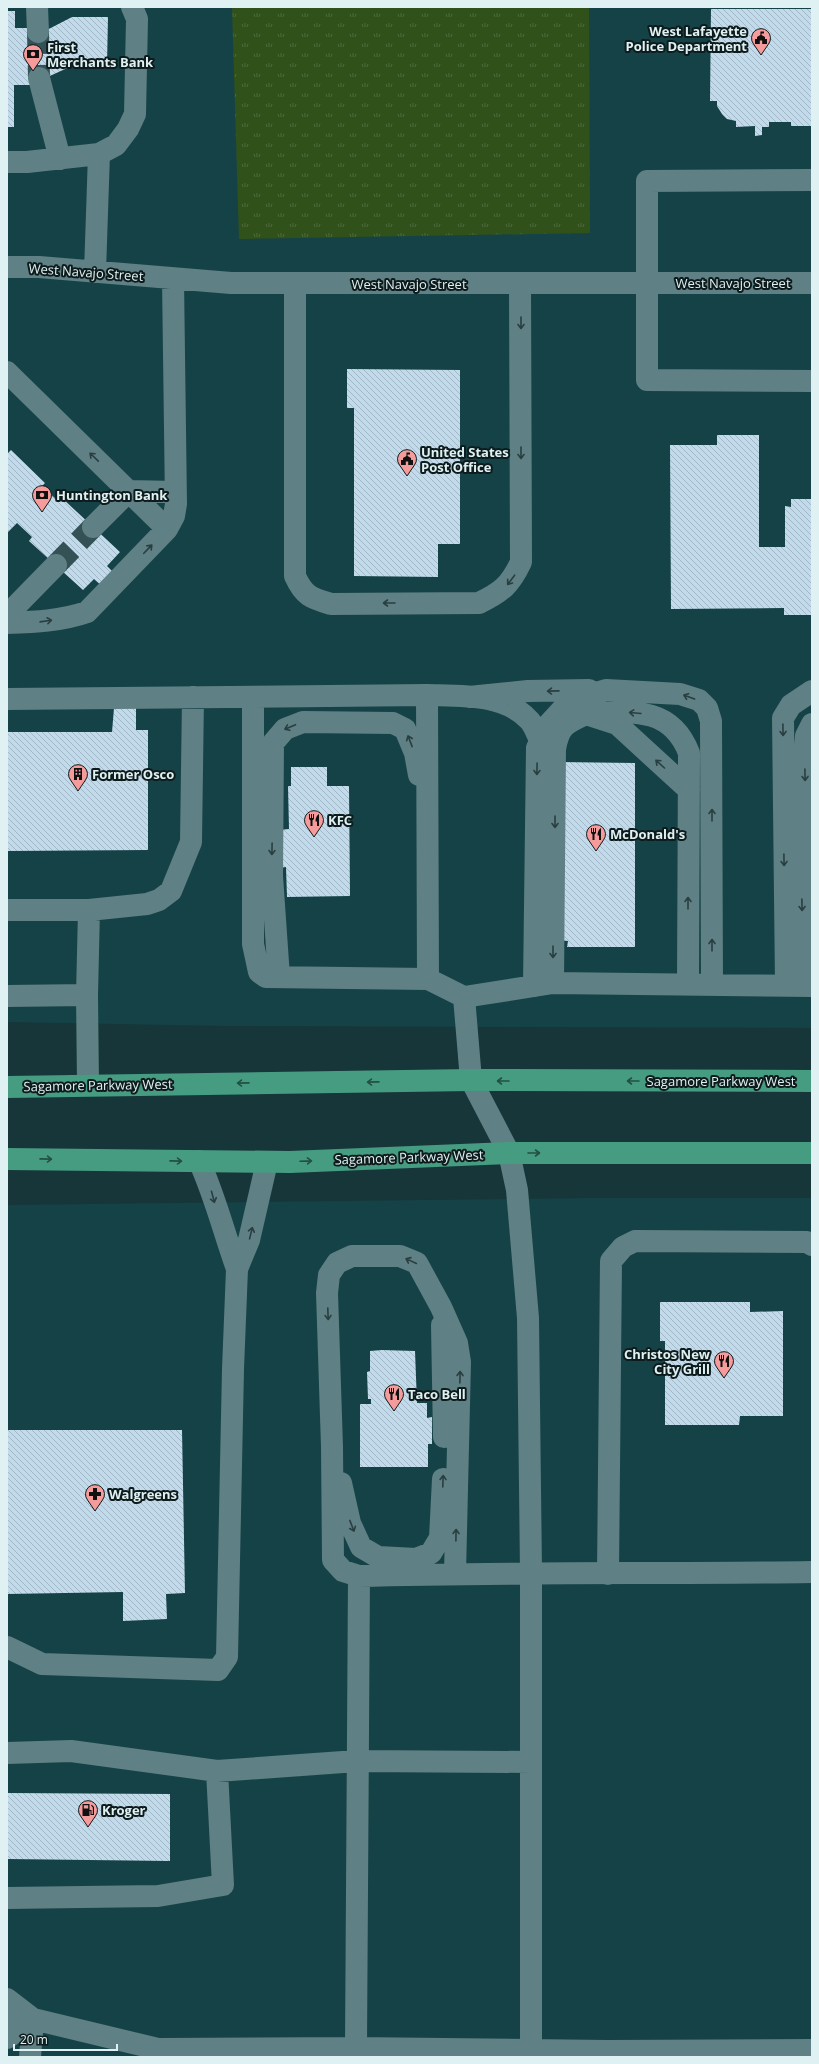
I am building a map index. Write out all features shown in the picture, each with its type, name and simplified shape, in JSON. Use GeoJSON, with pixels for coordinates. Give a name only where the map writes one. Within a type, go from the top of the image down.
{"type":"FeatureCollection","features":[{"type":"Feature","properties":{"kind":"highway","name":"Sagamore Parkway West"},"geometry":{"type":"LineString","coordinates":[[7,1087],[471,1080],[812,1080]]}},
{"type":"Feature","properties":{"kind":"highway","name":"Sagamore Parkway West"},"geometry":{"type":"LineString","coordinates":[[7,1159],[267,1162],[509,1153],[812,1153]]}},
{"type":"Feature","properties":{"kind":"street"},"geometry":{"type":"LineString","coordinates":[[37,7],[38,32]]}},
{"type":"Feature","properties":{"kind":"street"},"geometry":{"type":"LineString","coordinates":[[7,162],[60,159],[99,154],[116,145],[128,129],[135,114],[137,19],[132,7]]}},
{"type":"Feature","properties":{"kind":"street"},"geometry":{"type":"LineString","coordinates":[[39,78],[60,159]]}},
{"type":"Feature","properties":{"kind":"street"},"geometry":{"type":"LineString","coordinates":[[95,272],[99,154]]}},
{"type":"Feature","properties":{"kind":"street"},"geometry":{"type":"LineString","coordinates":[[812,180],[647,180],[646,284],[647,380],[812,381]]}},
{"type":"Feature","properties":{"kind":"street","name":"West Navajo Street"},"geometry":{"type":"LineString","coordinates":[[7,267],[95,272],[173,280],[231,283],[812,283]]}},
{"type":"Feature","properties":{"kind":"street"},"geometry":{"type":"LineString","coordinates":[[7,623],[37,622],[70,618],[87,612],[167,529],[174,516],[176,492],[173,280]]}},
{"type":"Feature","properties":{"kind":"street"},"geometry":{"type":"LineString","coordinates":[[295,283],[295,576],[301,589],[313,599],[331,604],[479,603],[499,593],[512,580],[521,562],[520,284]]}},
{"type":"Feature","properties":{"kind":"street"},"geometry":{"type":"LineString","coordinates":[[7,372],[167,529]]}},
{"type":"Feature","properties":{"kind":"street"},"geometry":{"type":"LineString","coordinates":[[93,527],[129,491],[176,492]]}},
{"type":"Feature","properties":{"kind":"street"},"geometry":{"type":"LineString","coordinates":[[7,615],[56,565]]}},
{"type":"Feature","properties":{"kind":"street"},"geometry":{"type":"LineString","coordinates":[[544,985],[537,748],[547,726],[570,701],[606,690]]}},
{"type":"Feature","properties":{"kind":"street"},"geometry":{"type":"LineString","coordinates":[[469,697],[528,691],[606,690],[680,694],[699,700],[707,708],[711,720],[712,984]]}},
{"type":"Feature","properties":{"kind":"street"},"geometry":{"type":"LineString","coordinates":[[800,986],[783,718],[791,705],[812,691]]}},
{"type":"Feature","properties":{"kind":"street"},"geometry":{"type":"LineString","coordinates":[[7,699],[427,695],[469,697],[493,700],[519,710],[531,722],[540,740]]}},
{"type":"Feature","properties":{"kind":"street"},"geometry":{"type":"LineString","coordinates":[[427,695],[428,978]]}},
{"type":"Feature","properties":{"kind":"street"},"geometry":{"type":"LineString","coordinates":[[7,910],[88,910],[147,904],[159,900],[171,891],[191,842],[193,697]]}},
{"type":"Feature","properties":{"kind":"street"},"geometry":{"type":"LineString","coordinates":[[253,697],[253,944],[259,972],[266,977],[428,978],[464,997],[544,985],[712,984],[800,986]]}},
{"type":"Feature","properties":{"kind":"street"},"geometry":{"type":"LineString","coordinates":[[544,985],[555,748],[561,728],[572,720],[586,714],[619,712],[648,714],[663,720],[673,727],[684,740],[688,753],[688,984]]}},
{"type":"Feature","properties":{"kind":"street"},"geometry":{"type":"LineString","coordinates":[[586,714],[617,724],[689,790]]}},
{"type":"Feature","properties":{"kind":"street"},"geometry":{"type":"LineString","coordinates":[[279,977],[272,876],[273,743],[285,729],[303,722],[341,722],[393,723],[405,729],[414,753],[428,820]]}},
{"type":"Feature","properties":{"kind":"street"},"geometry":{"type":"LineString","coordinates":[[800,986],[802,873],[806,854],[805,748],[806,736],[812,724]]}},
{"type":"Feature","properties":{"kind":"street"},"geometry":{"type":"LineString","coordinates":[[88,910],[88,1086]]}},
{"type":"Feature","properties":{"kind":"street"},"geometry":{"type":"LineString","coordinates":[[7,996],[87,995]]}},
{"type":"Feature","properties":{"kind":"street"},"geometry":{"type":"LineString","coordinates":[[464,997],[471,1080],[509,1153],[517,1190],[528,1318],[531,1572],[531,2050]]}},
{"type":"Feature","properties":{"kind":"street"},"geometry":{"type":"LineString","coordinates":[[199,1161],[210,1187],[219,1219],[237,1269]]}},
{"type":"Feature","properties":{"kind":"street"},"geometry":{"type":"LineString","coordinates":[[7,1647],[42,1664],[218,1670],[227,1657],[233,1377],[237,1269],[249,1240],[267,1162]]}},
{"type":"Feature","properties":{"kind":"street"},"geometry":{"type":"LineString","coordinates":[[608,1574],[610,1275],[612,1260],[623,1247],[635,1241],[807,1242],[812,1245]]}},
{"type":"Feature","properties":{"kind":"street"},"geometry":{"type":"LineString","coordinates":[[455,1574],[460,1362],[457,1343],[441,1307],[417,1263],[400,1256],[352,1256],[337,1263],[329,1275],[327,1293],[332,1447],[333,1560],[343,1571],[359,1576],[455,1574],[531,1572],[608,1574],[812,1572]]}},
{"type":"Feature","properties":{"kind":"street"},"geometry":{"type":"LineString","coordinates":[[332,1447],[350,1523],[361,1547],[378,1557],[416,1559],[431,1553],[440,1538],[444,1444],[443,1335],[441,1307]]}},
{"type":"Feature","properties":{"kind":"street"},"geometry":{"type":"LineString","coordinates":[[356,2048],[359,1576]]}},
{"type":"Feature","properties":{"kind":"street"},"geometry":{"type":"LineString","coordinates":[[7,1753],[71,1751],[217,1771],[357,1761],[531,1762]]}},
{"type":"Feature","properties":{"kind":"street"},"geometry":{"type":"LineString","coordinates":[[7,1898],[158,1896],[224,1885],[217,1771]]}},
{"type":"Feature","properties":{"kind":"street"},"geometry":{"type":"LineString","coordinates":[[7,1999],[33,2020]]}},
{"type":"Feature","properties":{"kind":"street"},"geometry":{"type":"LineString","coordinates":[[7,2016],[33,2020],[158,2049],[214,2053],[356,2048],[531,2050],[812,2050]]}},
{"type":"Feature","properties":{"kind":"street"},"geometry":{"type":"LineString","coordinates":[[7,2038],[33,2020]]}},
{"type":"Feature","properties":{"kind":"street"},"geometry":{"type":"LineString","coordinates":[[30,2057],[33,2020]]}},
{"type":"Feature","properties":{"kind":"shaded area"},"geometry":{"type":"Polygon","coordinates":[[[7,7],[812,7],[812,1028],[223,1026],[7,1022],[7,7]]]}},
{"type":"Feature","properties":{"kind":"shaded area"},"geometry":{"type":"Polygon","coordinates":[[[586,1198],[812,1198],[812,2057],[7,2057],[7,1205],[586,1198]]]}},
{"type":"Feature","properties":{"kind":"green space"},"geometry":{"type":"Polygon","coordinates":[[[232,7],[589,7],[590,233],[239,239],[232,7]]]}},
{"type":"Feature","properties":{"kind":"building","name":"West Lafayette Police Department"},"geometry":{"type":"Polygon","coordinates":[[[711,9],[812,9],[812,126],[791,126],[791,122],[769,122],[769,127],[762,127],[762,135],[755,136],[755,126],[736,127],[736,121],[727,119],[722,114],[717,106],[717,101],[710,101],[711,9]]]}},
{"type":"Feature","properties":{"kind":"building","name":"First Merchants Bank"},"geometry":{"type":"Polygon","coordinates":[[[7,11],[15,11],[15,28],[31,28],[41,33],[72,17],[108,17],[107,65],[74,65],[30,85],[14,85],[14,127],[7,127],[7,11]]]}},
{"type":"Feature","properties":{"kind":"building","name":"United States Post Office"},"geometry":{"type":"Polygon","coordinates":[[[347,369],[460,370],[460,544],[438,544],[438,577],[354,576],[354,408],[347,408],[347,369]]]}},
{"type":"Feature","properties":{"kind":"building"},"geometry":{"type":"Polygon","coordinates":[[[717,435],[759,435],[759,547],[785,547],[785,506],[791,507],[791,499],[812,499],[812,615],[784,615],[784,608],[671,609],[670,445],[717,445],[717,435]]]}},
{"type":"Feature","properties":{"kind":"building","name":"Huntington Bank"},"geometry":{"type":"Polygon","coordinates":[[[11,450],[45,483],[42,486],[59,502],[62,498],[120,552],[107,566],[115,574],[103,587],[94,579],[83,590],[29,541],[32,537],[17,523],[7,533],[7,452],[8,453],[11,450]]]}},
{"type":"Feature","properties":{"kind":"building","name":"Former Osco"},"geometry":{"type":"Polygon","coordinates":[[[114,708],[136,708],[136,730],[148,730],[148,850],[7,851],[7,732],[112,732],[114,708]]]}},
{"type":"Feature","properties":{"kind":"building","name":"McDonald's"},"geometry":{"type":"Polygon","coordinates":[[[558,762],[635,763],[635,947],[567,947],[568,941],[557,940],[558,762]]]}},
{"type":"Feature","properties":{"kind":"building","name":"KFC"},"geometry":{"type":"Polygon","coordinates":[[[291,767],[327,767],[327,786],[349,786],[350,896],[287,897],[286,867],[279,868],[279,830],[289,829],[288,786],[291,786],[291,767]]]}},
{"type":"Feature","properties":{"kind":"building","name":"Christos New City Grill"},"geometry":{"type":"Polygon","coordinates":[[[660,1302],[750,1302],[750,1312],[783,1311],[783,1416],[740,1416],[739,1425],[665,1425],[665,1341],[660,1341],[660,1302]]]}},
{"type":"Feature","properties":{"kind":"building","name":"Taco Bell"},"geometry":{"type":"Polygon","coordinates":[[[370,1351],[415,1351],[417,1403],[427,1403],[427,1418],[432,1417],[432,1444],[428,1444],[428,1467],[360,1467],[360,1404],[371,1404],[371,1399],[368,1399],[367,1372],[370,1371],[370,1351]]]}},
{"type":"Feature","properties":{"kind":"building","name":"Walgreens"},"geometry":{"type":"Polygon","coordinates":[[[7,1430],[182,1430],[185,1593],[166,1594],[167,1619],[123,1621],[123,1592],[7,1594],[7,1430]]]}},
{"type":"Feature","properties":{"kind":"building","name":"Kroger"},"geometry":{"type":"Polygon","coordinates":[[[7,1793],[170,1794],[170,1861],[7,1859],[7,1793]]]}},
{"type":"Feature","properties":{"kind":"tunnel"},"geometry":{"type":"LineString","coordinates":[[38,32],[39,78]]}},
{"type":"Feature","properties":{"kind":"tunnel"},"geometry":{"type":"LineString","coordinates":[[56,565],[93,527]]}},
{"type":"Feature","properties":{"kind":"place","name":"West Lafayette Police Department"},"geometry":{"type":"Point","coordinates":[761,55]}},
{"type":"Feature","properties":{"kind":"place","name":"First Merchants Bank"},"geometry":{"type":"Point","coordinates":[33,71]}},
{"type":"Feature","properties":{"kind":"place","name":"United States Post Office"},"geometry":{"type":"Point","coordinates":[407,476]}},
{"type":"Feature","properties":{"kind":"place","name":"Huntington Bank"},"geometry":{"type":"Point","coordinates":[42,512]}},
{"type":"Feature","properties":{"kind":"place","name":"Former Osco"},"geometry":{"type":"Point","coordinates":[78,791]}},
{"type":"Feature","properties":{"kind":"place","name":"KFC"},"geometry":{"type":"Point","coordinates":[314,837]}},
{"type":"Feature","properties":{"kind":"place","name":"McDonald's"},"geometry":{"type":"Point","coordinates":[596,851]}},
{"type":"Feature","properties":{"kind":"place","name":"Christos New City Grill"},"geometry":{"type":"Point","coordinates":[724,1378]}},
{"type":"Feature","properties":{"kind":"place","name":"Taco Bell"},"geometry":{"type":"Point","coordinates":[394,1411]}},
{"type":"Feature","properties":{"kind":"place","name":"Walgreens"},"geometry":{"type":"Point","coordinates":[95,1511]}},
{"type":"Feature","properties":{"kind":"place","name":"Kroger"},"geometry":{"type":"Point","coordinates":[88,1827]}}]}
